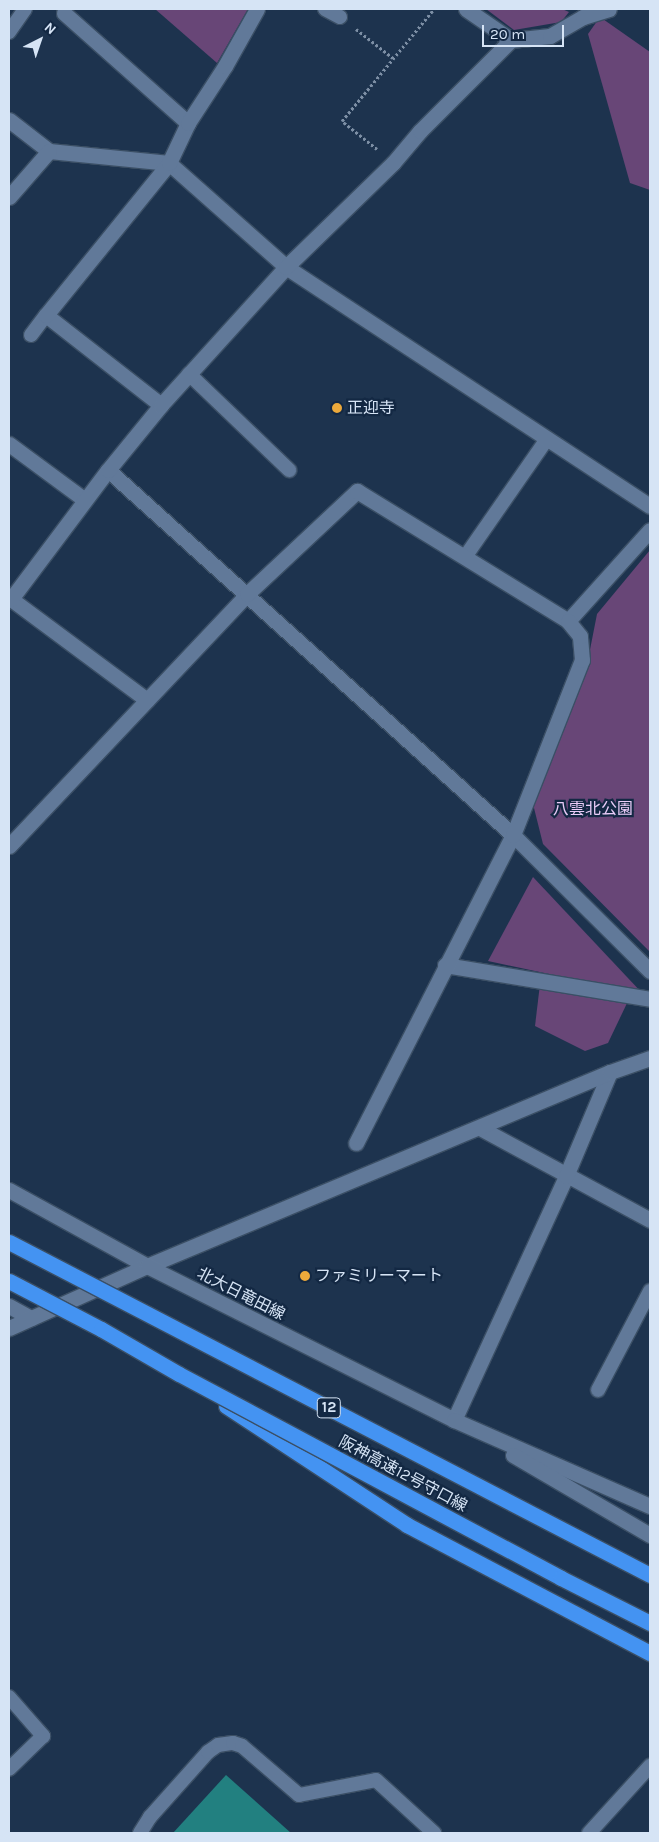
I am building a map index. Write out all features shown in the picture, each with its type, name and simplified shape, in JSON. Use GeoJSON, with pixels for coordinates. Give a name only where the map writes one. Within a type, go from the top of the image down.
{"type":"FeatureCollection","features":[{"type":"Feature","properties":{"kind":"highway","name":"阪神高速12号守口線"},"geometry":{"type":"LineString","coordinates":[[9,1242],[650,1575]]}},
{"type":"Feature","properties":{"kind":"highway","name":"阪神高速12号守口線"},"geometry":{"type":"LineString","coordinates":[[9,1281],[561,1578],[650,1623]]}},
{"type":"Feature","properties":{"kind":"highway"},"geometry":{"type":"LineString","coordinates":[[179,1374],[407,1525],[650,1653]]}},
{"type":"Feature","properties":{"kind":"street"},"geometry":{"type":"LineString","coordinates":[[161,405],[46,315],[169,163],[188,123],[225,66],[257,9]]}},
{"type":"Feature","properties":{"kind":"street"},"geometry":{"type":"LineString","coordinates":[[466,9],[510,40]]}},
{"type":"Feature","properties":{"kind":"street"},"geometry":{"type":"LineString","coordinates":[[147,700],[10,600],[108,470],[161,405],[286,267],[393,163],[420,131],[510,40],[550,36],[582,17],[609,9]]}},
{"type":"Feature","properties":{"kind":"street"},"geometry":{"type":"LineString","coordinates":[[64,13],[188,123]]}},
{"type":"Feature","properties":{"kind":"street"},"geometry":{"type":"LineString","coordinates":[[9,120],[49,151],[169,163],[286,267],[650,506]]}},
{"type":"Feature","properties":{"kind":"street"},"geometry":{"type":"LineString","coordinates":[[9,197],[49,151]]}},
{"type":"Feature","properties":{"kind":"street"},"geometry":{"type":"LineString","coordinates":[[9,444],[85,500]]}},
{"type":"Feature","properties":{"kind":"street"},"geometry":{"type":"LineString","coordinates":[[108,470],[513,835],[650,972]]}},
{"type":"Feature","properties":{"kind":"street"},"geometry":{"type":"LineString","coordinates":[[9,846],[247,594],[357,491],[568,621],[580,636],[582,660],[513,835],[445,965],[356,1143]]}},
{"type":"Feature","properties":{"kind":"street"},"geometry":{"type":"LineString","coordinates":[[568,621],[650,530]]}},
{"type":"Feature","properties":{"kind":"street"},"geometry":{"type":"LineString","coordinates":[[445,965],[650,999]]}},
{"type":"Feature","properties":{"kind":"street"},"geometry":{"type":"LineString","coordinates":[[9,1328],[147,1266],[610,1072],[650,1058]]}},
{"type":"Feature","properties":{"kind":"street"},"geometry":{"type":"LineString","coordinates":[[454,1420],[566,1176],[610,1072]]}},
{"type":"Feature","properties":{"kind":"street"},"geometry":{"type":"LineString","coordinates":[[480,1128],[650,1220]]}},
{"type":"Feature","properties":{"kind":"street","name":"北大日竜田線"},"geometry":{"type":"LineString","coordinates":[[9,1190],[147,1266],[454,1420],[650,1506]]}},
{"type":"Feature","properties":{"kind":"street"},"geometry":{"type":"LineString","coordinates":[[9,1306],[31,1318]]}},
{"type":"Feature","properties":{"kind":"street","name":"北大日竜田線"},"geometry":{"type":"LineString","coordinates":[[454,1420],[650,1535]]}},
{"type":"Feature","properties":{"kind":"lane"},"geometry":{"type":"LineString","coordinates":[[9,32],[25,9]]}},
{"type":"Feature","properties":{"kind":"lane"},"geometry":{"type":"LineString","coordinates":[[325,9],[340,17]]}},
{"type":"Feature","properties":{"kind":"lane"},"geometry":{"type":"LineString","coordinates":[[31,335],[46,315]]}},
{"type":"Feature","properties":{"kind":"lane"},"geometry":{"type":"LineString","coordinates":[[190,374],[288,470]]}},
{"type":"Feature","properties":{"kind":"lane"},"geometry":{"type":"LineString","coordinates":[[465,557],[547,439]]}},
{"type":"Feature","properties":{"kind":"lane"},"geometry":{"type":"LineString","coordinates":[[598,1390],[650,1291]]}},
{"type":"Feature","properties":{"kind":"lane"},"geometry":{"type":"LineString","coordinates":[[9,1697],[43,1736],[9,1769]]}},
{"type":"Feature","properties":{"kind":"lane"},"geometry":{"type":"LineString","coordinates":[[140,1833],[150,1817],[208,1752],[218,1745],[233,1743],[242,1746],[298,1794],[376,1780],[434,1833]]}},
{"type":"Feature","properties":{"kind":"lane"},"geometry":{"type":"LineString","coordinates":[[589,1833],[650,1766]]}},
{"type":"Feature","properties":{"kind":"path"},"geometry":{"type":"LineString","coordinates":[[393,163],[342,121],[434,9]]}},
{"type":"Feature","properties":{"kind":"path"},"geometry":{"type":"LineString","coordinates":[[340,17],[393,58]]}},
{"type":"Feature","properties":{"kind":"green space"},"geometry":{"type":"Polygon","coordinates":[[[155,9],[248,9],[217,63],[155,9]]]}},
{"type":"Feature","properties":{"kind":"green space"},"geometry":{"type":"Polygon","coordinates":[[[486,9],[562,9],[569,12],[561,22],[514,30],[486,9]]]}},
{"type":"Feature","properties":{"kind":"green space"},"geometry":{"type":"Polygon","coordinates":[[[600,17],[650,52],[650,190],[630,183],[588,34],[600,17]]]}},
{"type":"Feature","properties":{"kind":"green space","name":"八雲北公園"},"geometry":{"type":"Polygon","coordinates":[[[650,550],[650,952],[543,844],[533,804],[587,665],[597,614],[650,550]]]}},
{"type":"Feature","properties":{"kind":"green space"},"geometry":{"type":"Polygon","coordinates":[[[533,877],[643,994],[488,961],[533,877]]]}},
{"type":"Feature","properties":{"kind":"green space"},"geometry":{"type":"Polygon","coordinates":[[[540,984],[629,999],[608,1043],[585,1051],[535,1026],[540,984]]]}},
{"type":"Feature","properties":{"kind":"shaded area"},"geometry":{"type":"Polygon","coordinates":[[[226,1775],[291,1833],[173,1833],[226,1775]]]}},
{"type":"Feature","properties":{"kind":"place","name":"正迎寺"},"geometry":{"type":"Point","coordinates":[337,408]}},
{"type":"Feature","properties":{"kind":"place","name":"ファミリーマート"},"geometry":{"type":"Point","coordinates":[305,1276]}}]}
